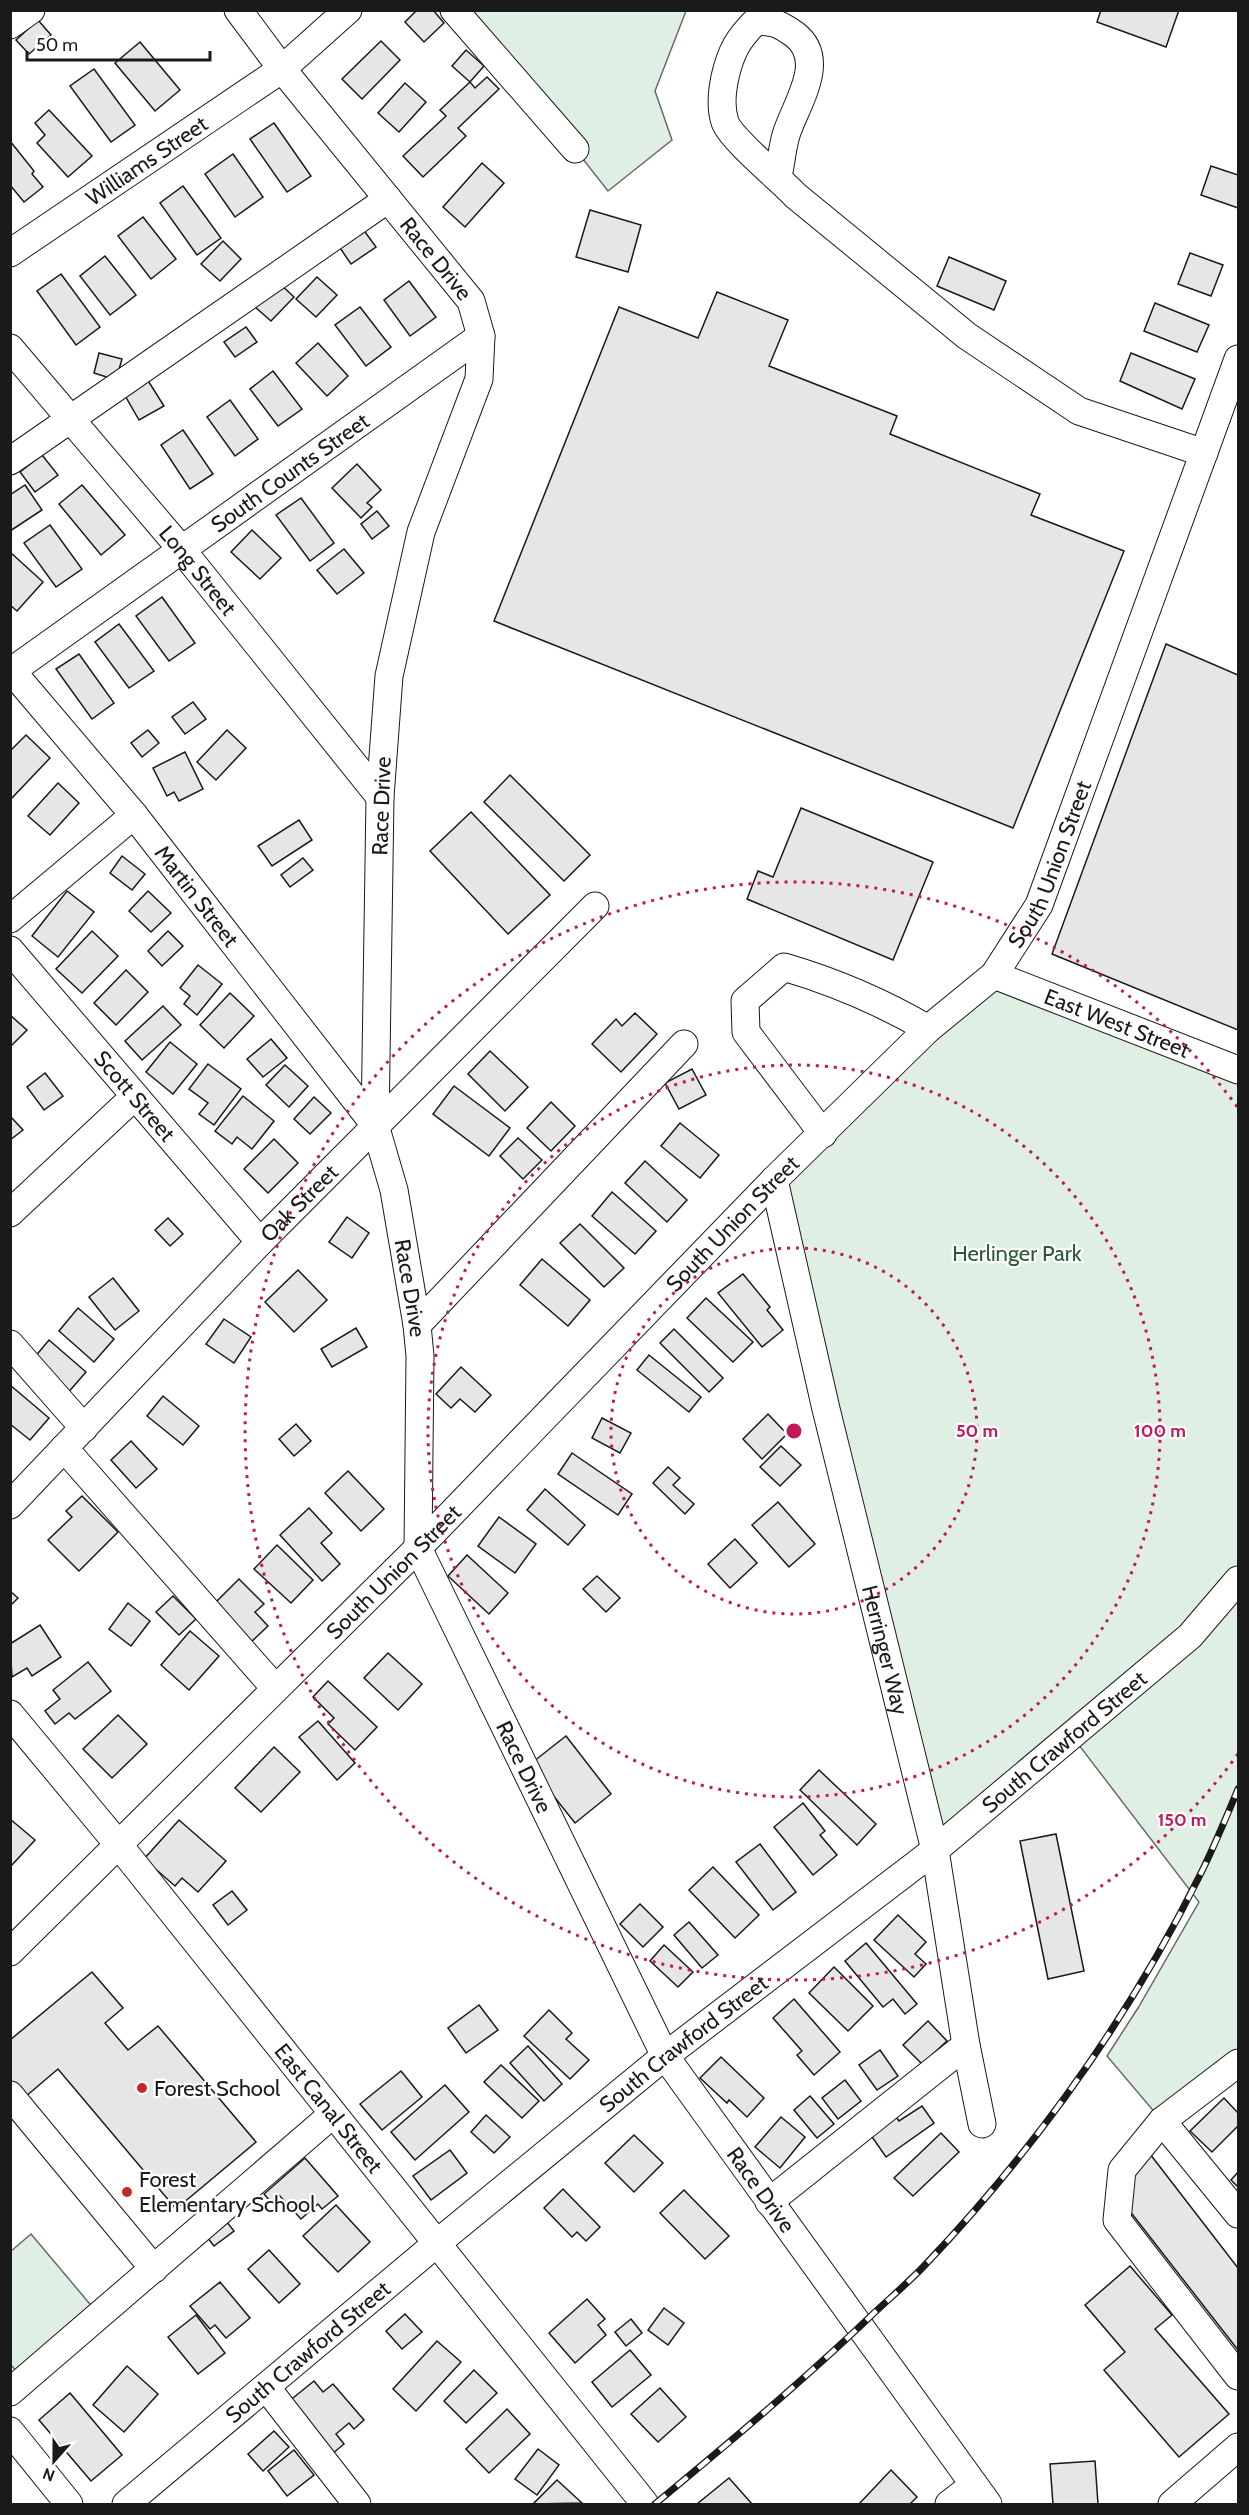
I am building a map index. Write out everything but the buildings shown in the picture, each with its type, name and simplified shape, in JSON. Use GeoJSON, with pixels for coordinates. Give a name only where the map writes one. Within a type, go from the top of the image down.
{"type":"FeatureCollection","features":[{"type":"Feature","properties":{"kind":"street"},"geometry":{"type":"LineString","coordinates":[[10,26],[31,10]]}},
{"type":"Feature","properties":{"kind":"street","name":"Race Drive"},"geometry":{"type":"LineString","coordinates":[[238,10],[282,69],[471,301],[480,336],[479,379],[421,532],[389,676],[380,797],[375,1125],[394,1190],[417,1325],[420,1356],[418,1548],[665,2056],[981,2495]]}},
{"type":"Feature","properties":{"kind":"street","name":"Williams Street"},"geometry":{"type":"LineString","coordinates":[[10,253],[282,69],[348,10]]}},
{"type":"Feature","properties":{"kind":"street"},"geometry":{"type":"LineString","coordinates":[[453,10],[575,148]]}},
{"type":"Feature","properties":{"kind":"street"},"geometry":{"type":"LineString","coordinates":[[778,177],[786,135],[802,99],[810,62],[800,39],[776,22],[756,21],[738,39],[728,65],[721,96],[725,124],[796,196],[967,336],[1079,411],[1204,453]]}},
{"type":"Feature","properties":{"kind":"street"},"geometry":{"type":"LineString","coordinates":[[10,461],[388,199]]}},
{"type":"Feature","properties":{"kind":"street","name":"South Counts Street"},"geometry":{"type":"LineString","coordinates":[[12,670],[480,336]]}},
{"type":"Feature","properties":{"kind":"street","name":"Long Street"},"geometry":{"type":"LineString","coordinates":[[10,348],[182,550],[380,797]]}},
{"type":"Feature","properties":{"kind":"street","name":"South Union Street"},"geometry":{"type":"LineString","coordinates":[[10,1952],[418,1548],[774,1180],[928,1029],[994,975],[1039,905],[1239,359]]}},
{"type":"Feature","properties":{"kind":"street","name":"Martin Street"},"geometry":{"type":"LineString","coordinates":[[12,670],[134,815],[375,1125]]}},
{"type":"Feature","properties":{"kind":"street"},"geometry":{"type":"LineString","coordinates":[[10,919],[134,815]]}},
{"type":"Feature","properties":{"kind":"street","name":"Oak Street"},"geometry":{"type":"LineString","coordinates":[[10,1505],[260,1242],[595,906]]}},
{"type":"Feature","properties":{"kind":"street","name":"Scott Street"},"geometry":{"type":"LineString","coordinates":[[10,950],[260,1242]]}},
{"type":"Feature","properties":{"kind":"street"},"geometry":{"type":"LineString","coordinates":[[823,1134],[746,1032],[745,1001],[784,967],[856,992],[895,1009],[928,1029]]}},
{"type":"Feature","properties":{"kind":"street","name":"East West Street"},"geometry":{"type":"LineString","coordinates":[[994,975],[1239,1070]]}},
{"type":"Feature","properties":{"kind":"street"},"geometry":{"type":"LineString","coordinates":[[417,1325],[684,1044]]}},
{"type":"Feature","properties":{"kind":"street"},"geometry":{"type":"LineString","coordinates":[[10,1213],[135,1096]]}},
{"type":"Feature","properties":{"kind":"street","name":"Herringer Way"},"geometry":{"type":"LineString","coordinates":[[774,1180],[826,1409],[935,1850],[966,2045],[982,2124]]}},
{"type":"Feature","properties":{"kind":"street"},"geometry":{"type":"LineString","coordinates":[[10,1344],[84,1428]]}},
{"type":"Feature","properties":{"kind":"street"},"geometry":{"type":"LineString","coordinates":[[64,1448],[275,1688]]}},
{"type":"Feature","properties":{"kind":"street","name":"South Crawford Street"},"geometry":{"type":"LineString","coordinates":[[126,2505],[436,2244],[665,2056],[935,1850],[1190,1636],[1239,1580]]}},
{"type":"Feature","properties":{"kind":"street","name":"East Canal Street"},"geometry":{"type":"LineString","coordinates":[[10,1714],[118,1844],[333,2114],[637,2502]]}},
{"type":"Feature","properties":{"kind":"street"},"geometry":{"type":"LineString","coordinates":[[770,2202],[966,2045]]}},
{"type":"Feature","properties":{"kind":"street"},"geometry":{"type":"LineString","coordinates":[[1239,2063],[1162,2121],[1122,2170],[1117,2220],[1239,2376]]}},
{"type":"Feature","properties":{"kind":"street"},"geometry":{"type":"LineString","coordinates":[[10,2095],[154,2269]]}},
{"type":"Feature","properties":{"kind":"street"},"geometry":{"type":"LineString","coordinates":[[10,2392],[333,2114]]}},
{"type":"Feature","properties":{"kind":"street"},"geometry":{"type":"LineString","coordinates":[[1162,2121],[1239,2214]]}},
{"type":"Feature","properties":{"kind":"street"},"geometry":{"type":"LineString","coordinates":[[266,2387],[357,2505]]}},
{"type":"Feature","properties":{"kind":"street"},"geometry":{"type":"LineString","coordinates":[[10,2431],[69,2505]]}},
{"type":"Feature","properties":{"kind":"street"},"geometry":{"type":"LineString","coordinates":[[1172,2505],[1235,2456]]}},
{"type":"Feature","properties":{"kind":"street"},"geometry":{"type":"LineString","coordinates":[[949,2505],[981,2495]]}},
{"type":"Feature","properties":{"kind":"green space"},"geometry":{"type":"Polygon","coordinates":[[[454,11],[686,11],[655,91],[672,140],[608,191],[575,149],[454,11]]]}},
{"type":"Feature","properties":{"kind":"green space","name":"Herlinger Park"},"geometry":{"type":"Polygon","coordinates":[[[994,975],[1238,1070],[1238,2063],[1162,2121],[1107,2056],[1138,2008],[1199,1902],[1072,1736],[935,1850],[774,1180],[994,975]]]}},
{"type":"Feature","properties":{"kind":"green space"},"geometry":{"type":"Polygon","coordinates":[[[31,2234],[100,2316],[24,2380],[11,2365],[10,2252],[31,2234]]]}},
{"type":"Feature","properties":{"kind":"railway"},"geometry":{"type":"LineString","coordinates":[[655,2504],[794,2387],[848,2338],[925,2265],[1004,2175],[1077,2080],[1143,1980],[1200,1875],[1238,1789]]}},
{"type":"Feature","properties":{"kind":"place","name":"Forest School"},"geometry":{"type":"Point","coordinates":[142,2088]}},
{"type":"Feature","properties":{"kind":"place","name":"Forest Elementary School"},"geometry":{"type":"Point","coordinates":[127,2192]}}]}
